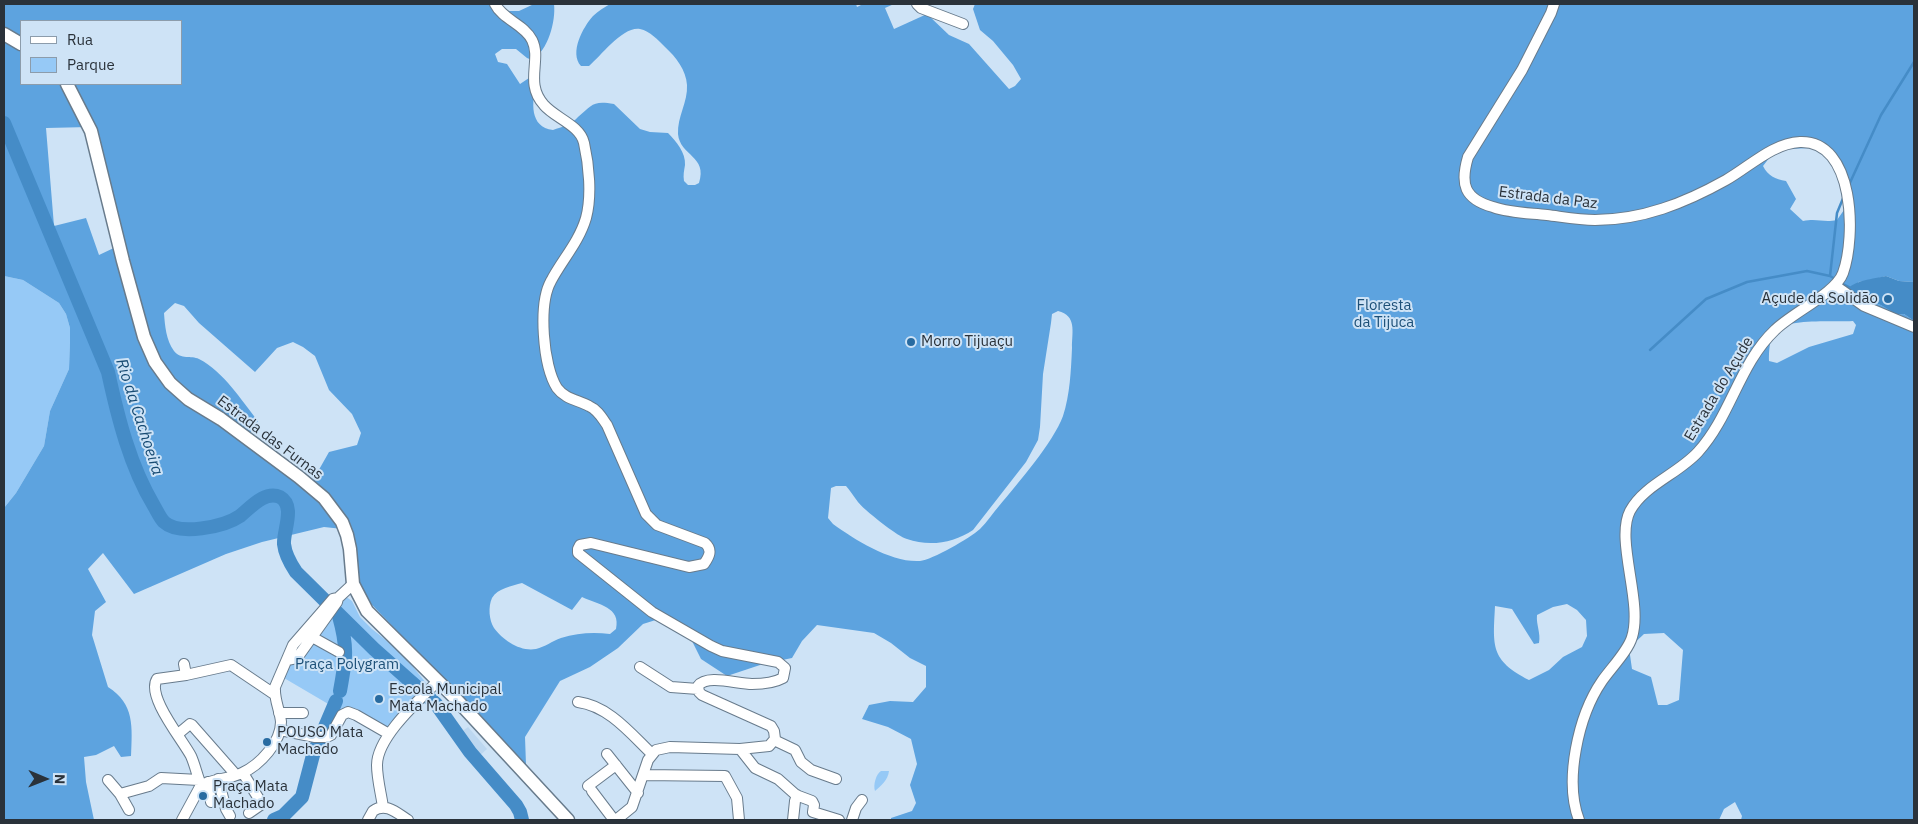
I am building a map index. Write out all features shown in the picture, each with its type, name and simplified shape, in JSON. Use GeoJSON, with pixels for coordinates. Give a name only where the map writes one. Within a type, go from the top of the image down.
{"type":"FeatureCollection","features":[{"type":"Feature","properties":{"kind":"main road"},"geometry":{"type":"LineString","coordinates":[[4,34],[20,43]]}},
{"type":"Feature","properties":{"kind":"main road","name":"Estrada das Furnas"},"geometry":{"type":"LineString","coordinates":[[68,85],[91,131],[125,271],[144,337],[154,362],[170,383],[188,399],[221,419],[324,498],[342,522],[347,535],[353,584],[367,611],[434,685],[568,820]]}},
{"type":"Feature","properties":{"kind":"street"},"geometry":{"type":"LineString","coordinates":[[494,4],[501,15],[519,26],[532,40],[534,48],[534,86],[537,96],[551,112],[574,128],[584,142],[588,193],[586,218],[576,240],[549,283],[545,303],[544,331],[546,357],[557,388],[564,395],[598,412],[607,425],[646,514],[657,524],[706,543],[710,551],[704,564],[689,567],[591,543],[580,545],[578,553],[652,612],[711,646],[722,651],[778,662],[785,668],[783,678],[777,681],[750,684],[712,680],[703,681],[699,684],[698,689]]}},
{"type":"Feature","properties":{"kind":"street"},"geometry":{"type":"LineString","coordinates":[[918,4],[921,8],[964,24]]}},
{"type":"Feature","properties":{"kind":"street","name":"Estrada da Paz"},"geometry":{"type":"LineString","coordinates":[[1554,4],[1551,14],[1522,70],[1468,157],[1464,172],[1465,187],[1472,198],[1505,211],[1590,220],[1638,217],[1672,207],[1727,180],[1783,146],[1803,141],[1812,142],[1828,152],[1839,164],[1847,189],[1849,243],[1843,273],[1835,285]]}},
{"type":"Feature","properties":{"kind":"street"},"geometry":{"type":"LineString","coordinates":[[1835,285],[1864,306],[1914,327]]}},
{"type":"Feature","properties":{"kind":"street","name":"Estrada do Açude"},"geometry":{"type":"LineString","coordinates":[[1579,820],[1572,785],[1578,741],[1586,712],[1600,684],[1632,636],[1635,618],[1626,534],[1627,517],[1638,499],[1689,461],[1705,444],[1728,406],[1749,361],[1776,328],[1835,285]]}},
{"type":"Feature","properties":{"kind":"street"},"geometry":{"type":"LineString","coordinates":[[120,794],[150,786],[162,778],[203,782],[218,779],[238,773],[267,753],[277,740],[281,722],[274,694],[275,687],[293,645],[353,584]]}},
{"type":"Feature","properties":{"kind":"street"},"geometry":{"type":"LineString","coordinates":[[287,660],[296,658],[312,637],[333,603]]}},
{"type":"Feature","properties":{"kind":"street"},"geometry":{"type":"LineString","coordinates":[[312,637],[339,652]]}},
{"type":"Feature","properties":{"kind":"street"},"geometry":{"type":"LineString","coordinates":[[184,664],[186,675]]}},
{"type":"Feature","properties":{"kind":"street"},"geometry":{"type":"LineString","coordinates":[[211,802],[180,732],[159,704],[155,684],[157,679],[231,665],[274,694]]}},
{"type":"Feature","properties":{"kind":"street"},"geometry":{"type":"LineString","coordinates":[[616,765],[590,789],[615,820],[632,807],[652,754],[656,750],[670,747],[740,749],[770,746],[774,740],[774,731],[771,726],[702,694],[698,689],[671,686],[640,668]]}},
{"type":"Feature","properties":{"kind":"street"},"geometry":{"type":"LineString","coordinates":[[383,807],[377,764],[379,752],[389,734],[434,685]]}},
{"type":"Feature","properties":{"kind":"street"},"geometry":{"type":"LineString","coordinates":[[578,702],[588,704],[605,712],[652,754]]}},
{"type":"Feature","properties":{"kind":"street"},"geometry":{"type":"LineString","coordinates":[[280,730],[320,737],[331,735],[342,715],[348,712],[389,734]]}},
{"type":"Feature","properties":{"kind":"street"},"geometry":{"type":"LineString","coordinates":[[279,713],[303,713]]}},
{"type":"Feature","properties":{"kind":"street"},"geometry":{"type":"LineString","coordinates":[[180,732],[190,724],[192,725],[238,773],[261,805],[249,813]]}},
{"type":"Feature","properties":{"kind":"street"},"geometry":{"type":"LineString","coordinates":[[774,740],[794,750],[801,762],[811,770],[836,780]]}},
{"type":"Feature","properties":{"kind":"street"},"geometry":{"type":"LineString","coordinates":[[740,749],[751,766],[778,779],[797,796],[813,802],[812,816],[839,820]]}},
{"type":"Feature","properties":{"kind":"street"},"geometry":{"type":"LineString","coordinates":[[608,754],[638,793]]}},
{"type":"Feature","properties":{"kind":"street"},"geometry":{"type":"LineString","coordinates":[[644,775],[725,776],[737,798],[739,820]]}},
{"type":"Feature","properties":{"kind":"street"},"geometry":{"type":"LineString","coordinates":[[218,779],[230,816]]}},
{"type":"Feature","properties":{"kind":"street"},"geometry":{"type":"LineString","coordinates":[[108,780],[120,794],[129,810]]}},
{"type":"Feature","properties":{"kind":"street"},"geometry":{"type":"LineString","coordinates":[[182,820],[203,782]]}},
{"type":"Feature","properties":{"kind":"street"},"geometry":{"type":"LineString","coordinates":[[793,820],[797,796]]}},
{"type":"Feature","properties":{"kind":"street"},"geometry":{"type":"LineString","coordinates":[[852,820],[856,808],[862,800]]}},
{"type":"Feature","properties":{"kind":"street"},"geometry":{"type":"LineString","coordinates":[[368,820],[373,811],[383,807],[389,808],[408,820]]}},
{"type":"Feature","properties":{"kind":"shaded area","name":"Açude da Solidão"},"geometry":{"type":"Polygon","coordinates":[[[1886,276],[1899,281],[1914,282],[1914,321],[1904,314],[1895,315],[1884,306],[1852,295],[1846,291],[1849,287],[1859,282],[1886,276]]]}},
{"type":"Feature","properties":{"kind":"shaded area"},"geometry":{"type":"Polygon","coordinates":[[[468,727],[487,749],[477,758],[460,733],[468,727]]]}},
{"type":"Feature","properties":{"kind":"green space","name":"Floresta da Tijuca"},"geometry":{"type":"Polygon","coordinates":[[[4,4],[492,4],[509,11],[519,11],[534,4],[554,4],[554,19],[550,35],[538,56],[532,60],[516,49],[502,49],[495,54],[498,62],[507,64],[520,84],[529,78],[536,84],[533,106],[536,119],[545,128],[553,130],[573,122],[587,109],[597,103],[614,104],[640,129],[650,132],[668,133],[677,143],[684,156],[684,181],[688,185],[695,185],[699,183],[700,167],[697,161],[683,147],[678,134],[687,85],[685,74],[677,59],[647,32],[633,29],[620,37],[589,66],[581,66],[578,61],[577,47],[585,27],[595,14],[610,4],[856,4],[857,7],[863,4],[894,4],[885,8],[894,29],[927,14],[949,35],[969,44],[1009,89],[1015,86],[1021,79],[1013,65],[993,41],[980,30],[973,9],[975,4],[1914,4],[1914,282],[1899,281],[1886,276],[1858,282],[1868,300],[1888,308],[1895,315],[1904,314],[1914,321],[1914,820],[1741,820],[1742,816],[1735,802],[1724,809],[1719,820],[891,820],[891,818],[912,811],[916,803],[910,785],[917,764],[911,739],[888,727],[862,719],[869,705],[890,701],[913,702],[926,687],[926,666],[910,658],[874,633],[817,625],[802,641],[792,658],[763,664],[727,676],[701,659],[687,631],[662,618],[643,624],[618,648],[590,667],[560,681],[525,737],[526,765],[350,582],[343,529],[324,527],[262,542],[226,554],[134,594],[103,553],[88,569],[106,602],[95,611],[92,635],[108,687],[123,701],[130,717],[132,735],[131,756],[121,757],[114,746],[96,755],[84,757],[86,782],[94,820],[4,820],[4,508],[16,493],[44,446],[50,411],[69,369],[70,328],[66,314],[59,303],[23,280],[4,276],[4,4]],[[89,127],[46,128],[54,226],[86,218],[99,255],[118,246],[89,127]],[[1813,148],[1786,149],[1773,153],[1763,166],[1772,176],[1786,181],[1796,199],[1790,209],[1803,221],[1837,220],[1844,210],[1838,171],[1826,156],[1813,148]],[[175,303],[164,313],[165,328],[174,351],[183,356],[199,359],[216,371],[232,387],[258,421],[244,444],[308,489],[329,452],[357,445],[361,433],[352,414],[329,390],[315,356],[303,347],[293,342],[277,348],[255,372],[199,323],[184,306],[175,303]],[[1058,311],[1052,314],[1043,374],[1038,440],[1026,462],[973,530],[950,541],[924,543],[907,539],[863,508],[846,486],[831,488],[828,518],[833,524],[874,549],[909,561],[926,560],[942,553],[980,529],[1025,475],[1051,438],[1063,416],[1070,382],[1073,330],[1068,316],[1058,311]],[[1853,321],[1785,325],[1776,331],[1771,339],[1769,361],[1777,363],[1809,347],[1853,334],[1856,325],[1853,321]],[[522,583],[501,590],[492,598],[490,605],[491,621],[494,628],[507,641],[518,647],[536,649],[567,636],[585,633],[610,634],[616,629],[617,622],[615,616],[612,611],[602,605],[582,597],[572,610],[522,583]],[[1567,604],[1553,607],[1537,615],[1539,643],[1534,644],[1512,609],[1495,606],[1494,632],[1497,650],[1507,666],[1529,680],[1549,670],[1563,657],[1582,647],[1587,636],[1586,620],[1577,610],[1567,604]],[[1664,633],[1644,634],[1629,648],[1632,669],[1651,677],[1658,705],[1667,705],[1679,700],[1683,650],[1664,633]]]}},
{"type":"Feature","properties":{"kind":"green space"},"geometry":{"type":"Polygon","coordinates":[[[4,276],[23,280],[59,303],[66,314],[70,328],[70,342],[69,369],[50,411],[44,446],[16,493],[4,508],[4,276]]]}},
{"type":"Feature","properties":{"kind":"green space","name":"Praça Polygram"},"geometry":{"type":"Polygon","coordinates":[[[345,596],[352,601],[360,617],[402,653],[426,683],[387,729],[357,709],[345,707],[338,713],[325,735],[317,735],[330,705],[284,678],[290,664],[345,596]]]}},
{"type":"Feature","properties":{"kind":"green space"},"geometry":{"type":"Polygon","coordinates":[[[881,771],[889,771],[886,780],[875,791],[875,780],[881,771]]]}},
{"type":"Feature","properties":{"kind":"waterway"},"geometry":{"type":"LineString","coordinates":[[1848,187],[1881,115],[1914,62]]}},
{"type":"Feature","properties":{"kind":"waterway","name":"Rio da Cachoeira"},"geometry":{"type":"LineString","coordinates":[[4,123],[108,372],[121,424],[138,475],[164,522],[180,529],[202,528],[233,520],[263,498],[269,496],[274,495],[285,501],[288,519],[284,544],[288,558],[296,572],[374,649],[436,704],[470,752],[516,805],[522,820]]}},
{"type":"Feature","properties":{"kind":"waterway"},"geometry":{"type":"LineString","coordinates":[[1830,276],[1837,213],[1844,196]]}},
{"type":"Feature","properties":{"kind":"waterway"},"geometry":{"type":"LineString","coordinates":[[1650,350],[1706,299],[1747,282],[1807,271],[1830,276],[1837,280]]}},
{"type":"Feature","properties":{"kind":"waterway"},"geometry":{"type":"LineString","coordinates":[[1841,283],[1849,287]]}},
{"type":"Feature","properties":{"kind":"waterway"},"geometry":{"type":"LineString","coordinates":[[339,616],[344,637],[345,653],[340,691]]}},
{"type":"Feature","properties":{"kind":"waterway"},"geometry":{"type":"LineString","coordinates":[[274,820],[283,816],[302,797],[313,755],[336,701]]}},
{"type":"Feature","properties":{"kind":"place","name":"Açude da Solidão"},"geometry":{"type":"Point","coordinates":[1888,299]}},
{"type":"Feature","properties":{"kind":"place","name":"Morro Tijuaçu"},"geometry":{"type":"Point","coordinates":[911,342]}},
{"type":"Feature","properties":{"kind":"place","name":"Escola Municipal Mata Machado"},"geometry":{"type":"Point","coordinates":[379,699]}},
{"type":"Feature","properties":{"kind":"place","name":"POUSO Mata Machado"},"geometry":{"type":"Point","coordinates":[267,742]}},
{"type":"Feature","properties":{"kind":"place","name":"Praça Mata Machado"},"geometry":{"type":"Point","coordinates":[203,796]}}]}
